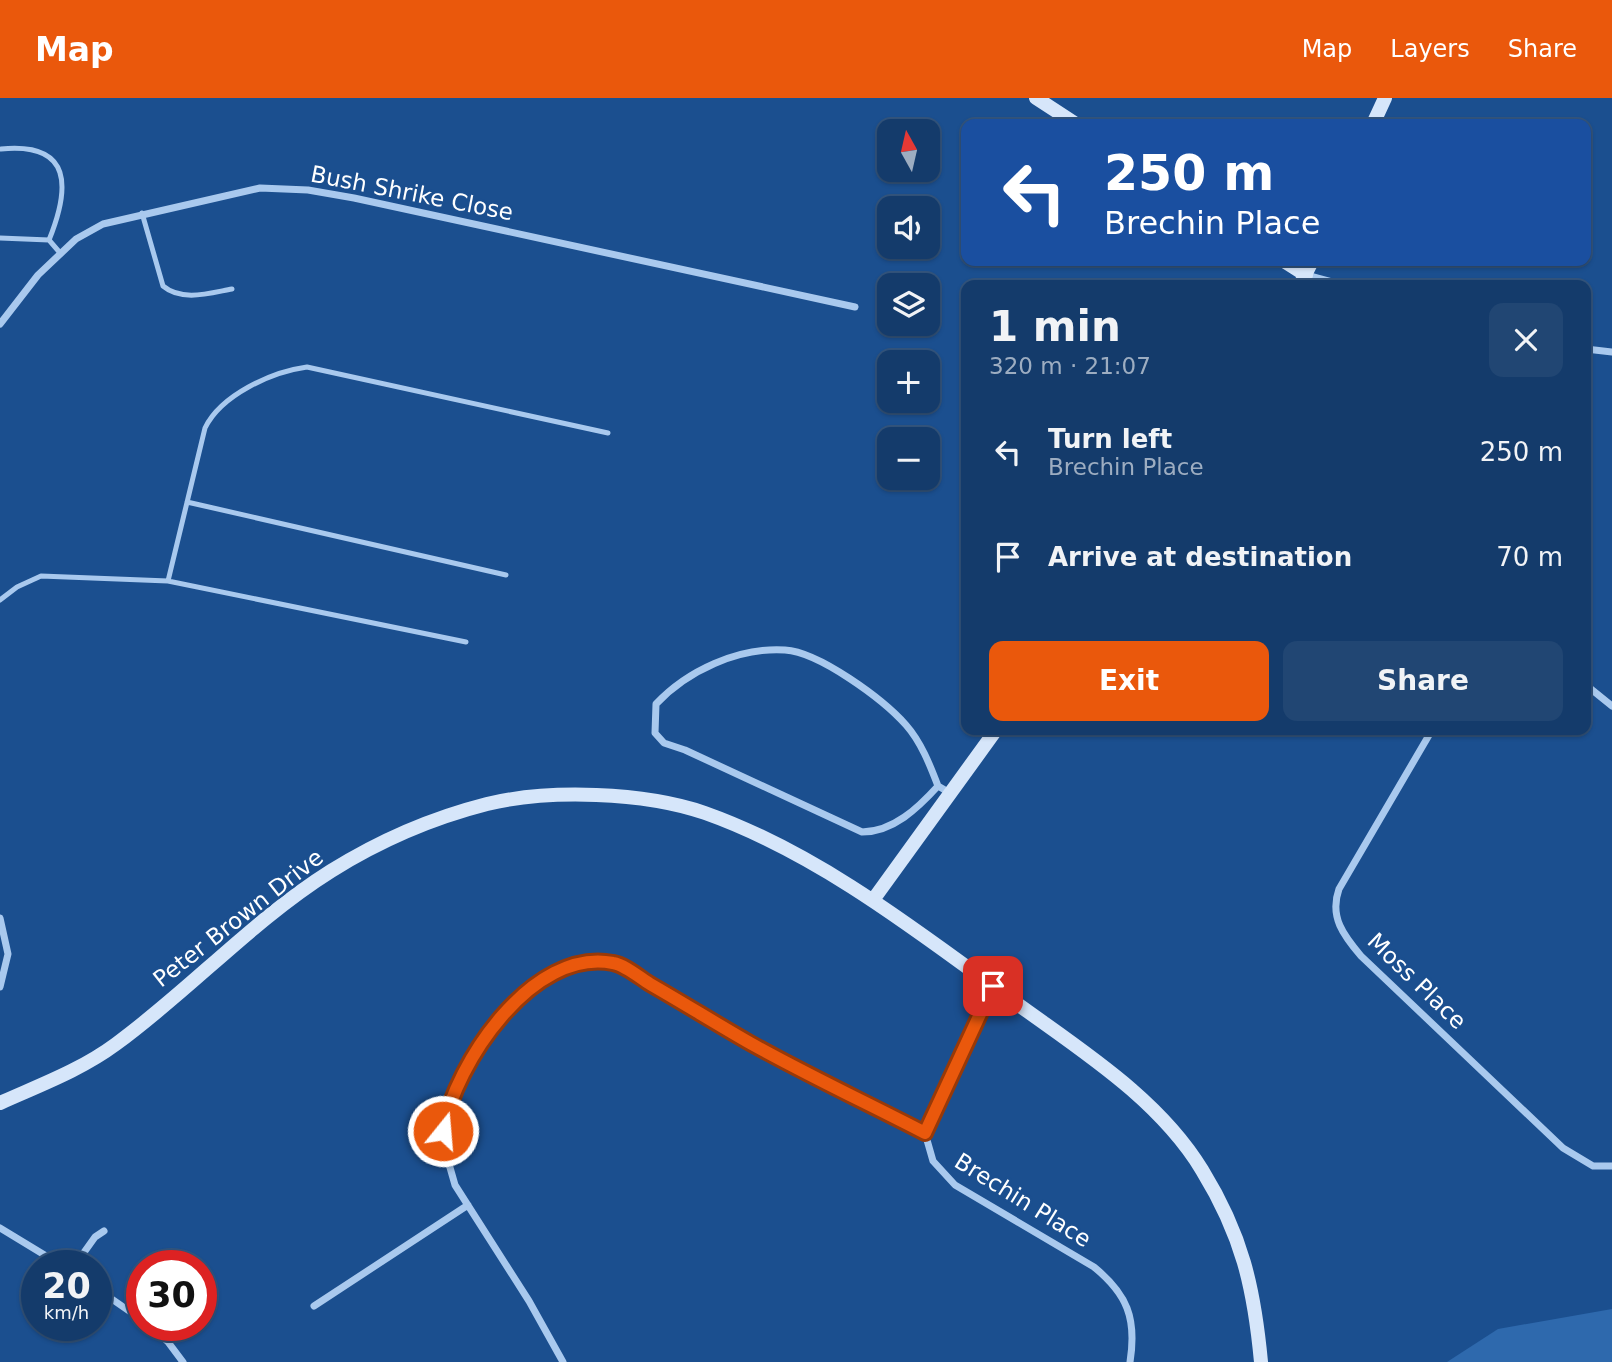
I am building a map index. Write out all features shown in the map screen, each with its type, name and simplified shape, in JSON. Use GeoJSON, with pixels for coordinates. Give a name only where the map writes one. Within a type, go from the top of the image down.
{"type":"FeatureCollection","features":[{"type":"Feature","properties":{"kind":"street"},"geometry":{"type":"LineString","coordinates":[[1036,98],[1068,119]]}},
{"type":"Feature","properties":{"kind":"street"},"geometry":{"type":"LineString","coordinates":[[1375,119],[1385,98]]}},
{"type":"Feature","properties":{"kind":"street","name":"Bush Shrike Close"},"geometry":{"type":"LineString","coordinates":[[0,324],[3,313],[61,254],[76,239],[95,228],[142,213],[260,188],[308,190],[855,307]]}},
{"type":"Feature","properties":{"kind":"street"},"geometry":{"type":"LineString","coordinates":[[1289,266],[1303,280]]}},
{"type":"Feature","properties":{"kind":"street"},"geometry":{"type":"LineString","coordinates":[[1591,350],[1612,352]]}},
{"type":"Feature","properties":{"kind":"street"},"geometry":{"type":"LineString","coordinates":[[937,786],[923,802],[899,820],[874,832],[862,832],[685,750],[664,743],[655,733],[656,704],[687,678],[709,667],[754,653],[786,650],[823,664],[878,699],[907,725],[923,751],[937,786],[952,793]]}},
{"type":"Feature","properties":{"kind":"street"},"geometry":{"type":"LineString","coordinates":[[1591,689],[1612,706]]}},
{"type":"Feature","properties":{"kind":"street"},"geometry":{"type":"LineString","coordinates":[[873,900],[993,735]]}},
{"type":"Feature","properties":{"kind":"street","name":"Moss Place"},"geometry":{"type":"LineString","coordinates":[[1429,735],[1339,889],[1335,900],[1337,922],[1343,935],[1361,956],[1563,1148],[1593,1166],[1612,1166]]}},
{"type":"Feature","properties":{"kind":"street","name":"Peter Brown Drive"},"geometry":{"type":"LineString","coordinates":[[0,1103],[76,1069],[113,1046],[256,928],[329,872],[399,834],[491,803],[591,796],[646,801],[702,812],[755,834],[873,900],[1100,1065],[1160,1118],[1201,1167],[1244,1253],[1256,1308],[1261,1362]]}},
{"type":"Feature","properties":{"kind":"street"},"geometry":{"type":"LineString","coordinates":[[0,918],[8,954],[0,987]]}},
{"type":"Feature","properties":{"kind":"street"},"geometry":{"type":"LineString","coordinates":[[563,1362],[447,1167],[443,1131],[447,1110],[490,1028],[544,977],[584,962],[614,963],[751,1043],[925,1133],[993,986]]}},
{"type":"Feature","properties":{"kind":"street","name":"Brechin Place"},"geometry":{"type":"LineString","coordinates":[[925,1133],[933,1161],[955,1185],[1094,1267],[1113,1283],[1126,1301],[1130,1317],[1130,1362]]}},
{"type":"Feature","properties":{"kind":"street"},"geometry":{"type":"LineString","coordinates":[[314,1306],[468,1205]]}},
{"type":"Feature","properties":{"kind":"street"},"geometry":{"type":"LineString","coordinates":[[0,1228],[36,1250]]}},
{"type":"Feature","properties":{"kind":"street"},"geometry":{"type":"LineString","coordinates":[[86,1250],[95,1237],[104,1231]]}},
{"type":"Feature","properties":{"kind":"street"},"geometry":{"type":"LineString","coordinates":[[167,1341],[183,1362]]}},
{"type":"Feature","properties":{"kind":"lane"},"geometry":{"type":"LineString","coordinates":[[1,149],[35,150],[52,158],[61,168],[64,184],[49,240]]}},
{"type":"Feature","properties":{"kind":"lane"},"geometry":{"type":"LineString","coordinates":[[142,213],[163,286],[180,294],[190,295],[232,289]]}},
{"type":"Feature","properties":{"kind":"lane"},"geometry":{"type":"LineString","coordinates":[[0,238],[49,240],[61,254]]}},
{"type":"Feature","properties":{"kind":"lane"},"geometry":{"type":"LineString","coordinates":[[168,581],[205,428],[212,414],[236,395],[292,369],[307,367],[608,433]]}},
{"type":"Feature","properties":{"kind":"lane"},"geometry":{"type":"LineString","coordinates":[[187,502],[506,575]]}},
{"type":"Feature","properties":{"kind":"lane"},"geometry":{"type":"LineString","coordinates":[[0,600],[17,587],[41,576],[168,581],[466,642]]}},
{"type":"Feature","properties":{"kind":"shaded area"},"geometry":{"type":"Polygon","coordinates":[[[1612,1309],[1612,1362],[1447,1362],[1498,1329],[1612,1309]]]}},
{"type":"Feature","properties":{"kind":"route"},"geometry":{"type":"LineString","coordinates":[[443,1131],[447,1110],[490,1028],[544,977],[559,969],[584,962],[614,963],[751,1043],[925,1133],[993,986]]}}]}
